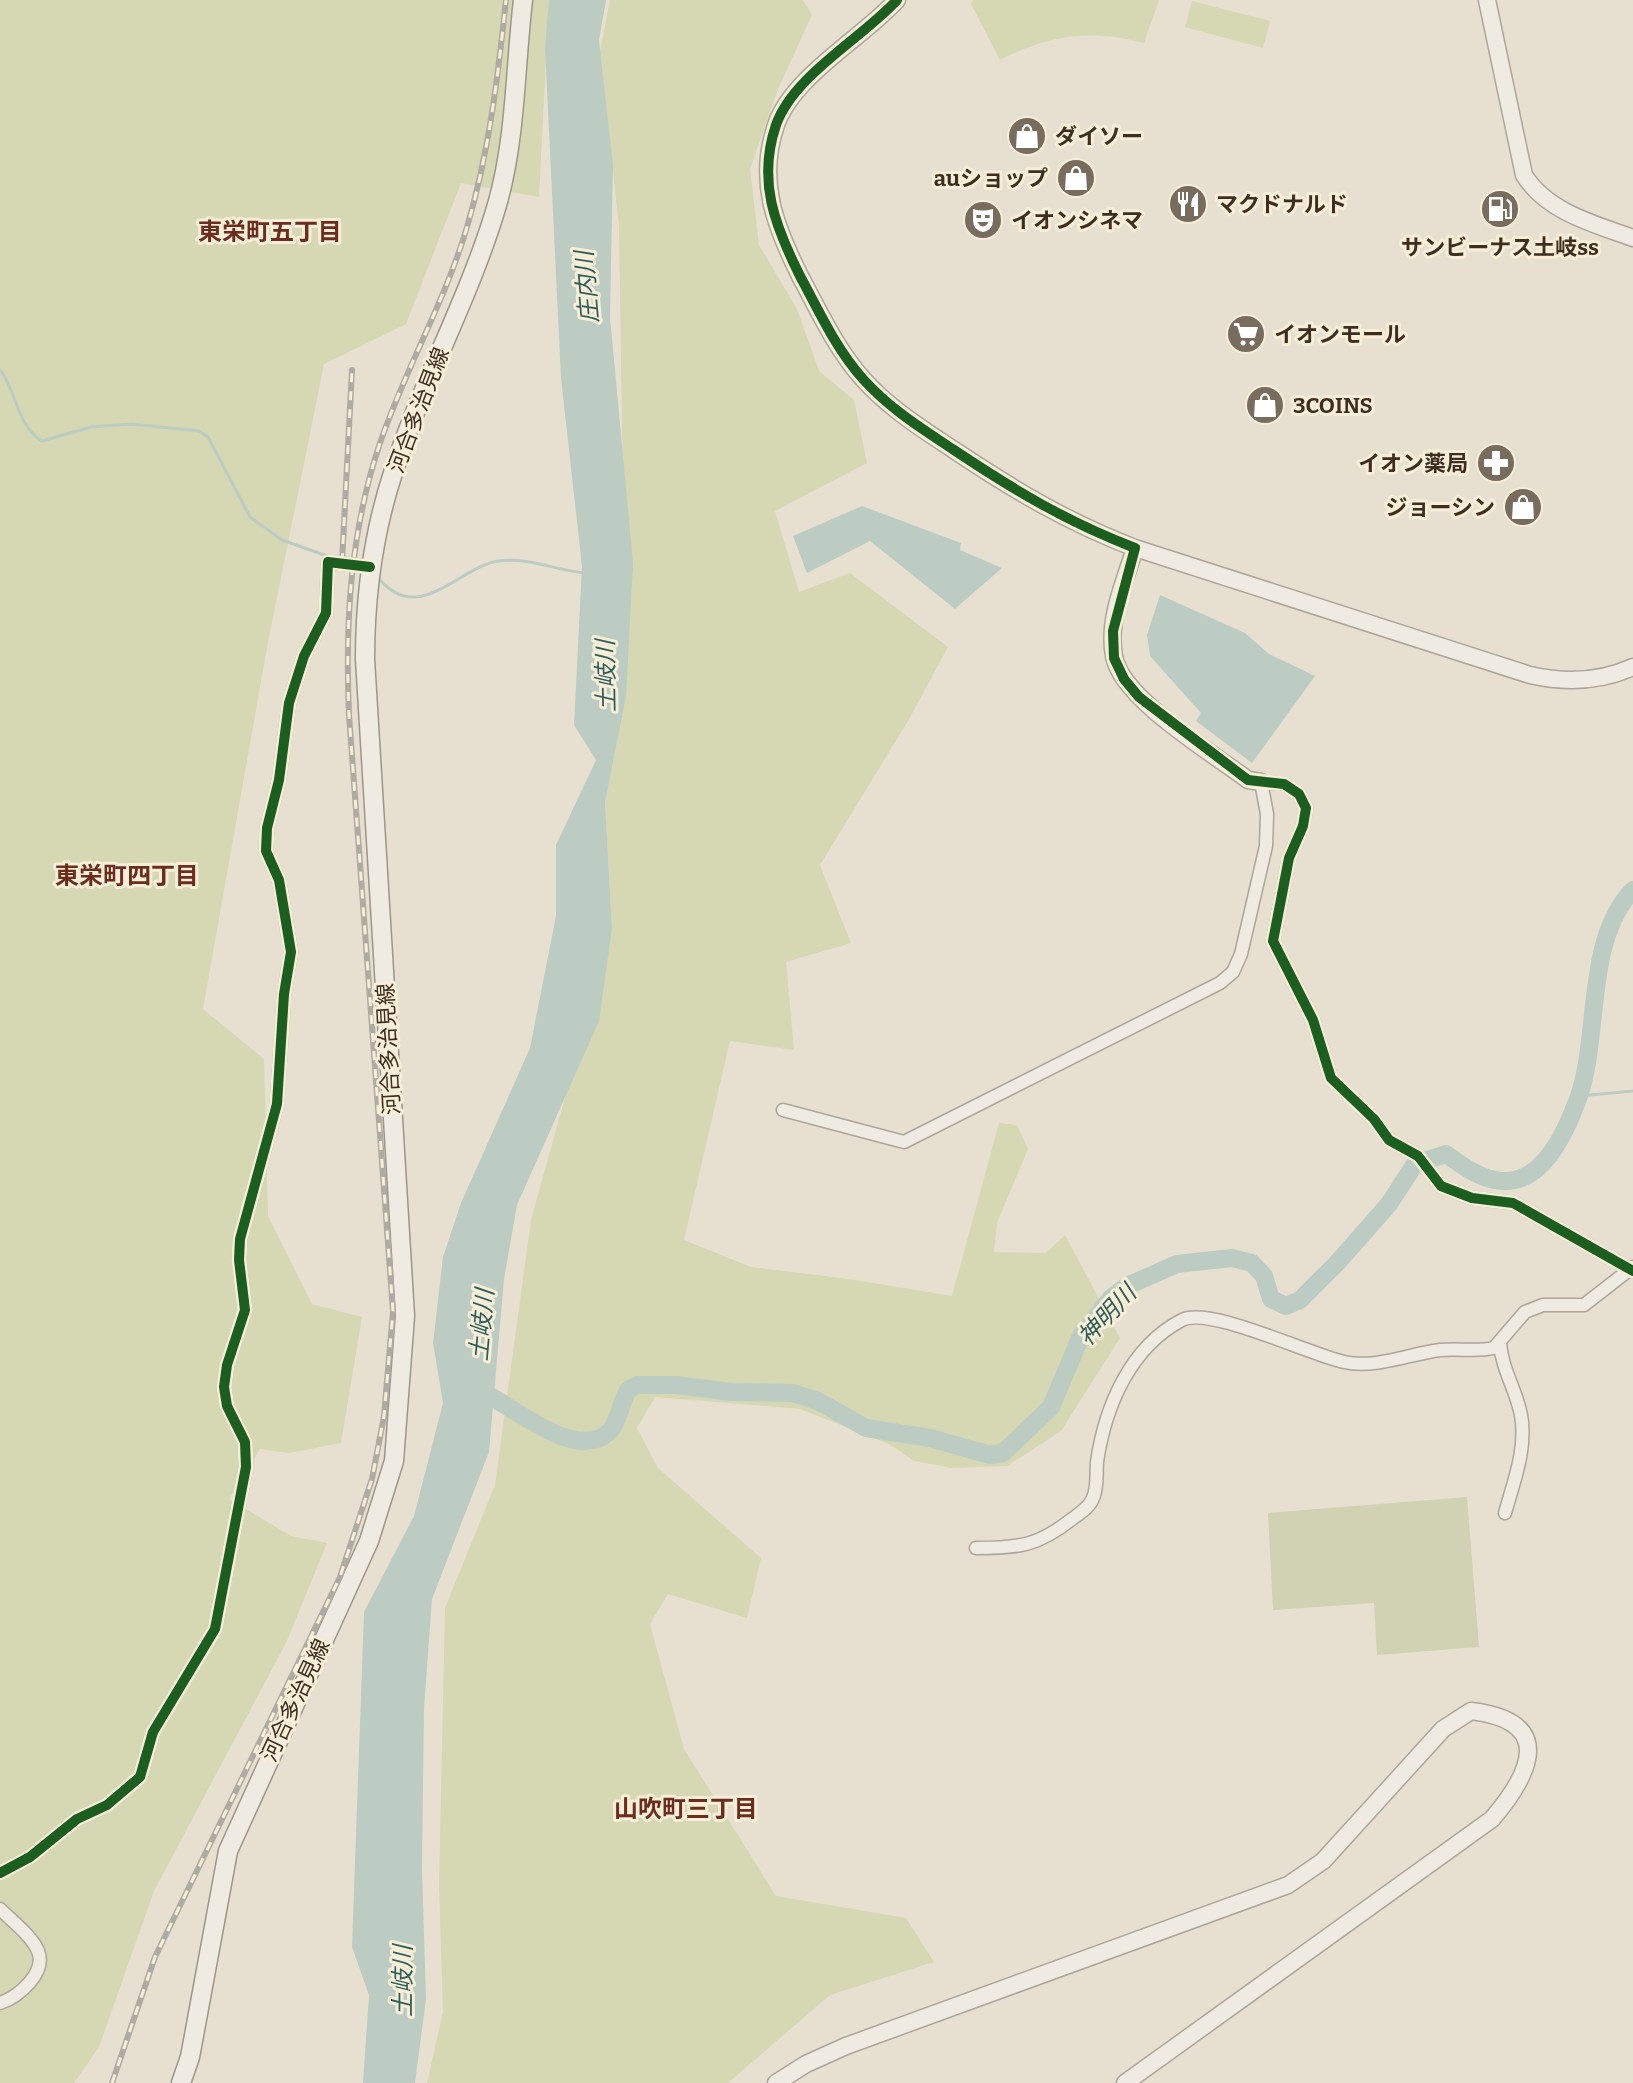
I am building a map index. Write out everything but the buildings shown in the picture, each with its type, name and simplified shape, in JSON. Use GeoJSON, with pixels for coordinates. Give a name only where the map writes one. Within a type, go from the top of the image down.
{"type":"FeatureCollection","features":[{"type":"Feature","properties":{"kind":"main road","name":"河合多治見線"},"geometry":{"type":"LineString","coordinates":[[181,2083],[190,2057],[228,1851],[369,1541],[394,1461],[405,1316],[365,659],[370,567],[393,471],[497,204],[511,138],[523,0]]}},
{"type":"Feature","properties":{"kind":"street"},"geometry":{"type":"LineString","coordinates":[[897,0],[861,37],[819,67],[793,94],[777,123],[765,176],[772,214],[786,248],[831,336],[861,377],[891,408],[1026,498],[1082,527],[1135,548],[1530,675],[1576,681],[1604,677],[1633,667]]}},
{"type":"Feature","properties":{"kind":"street"},"geometry":{"type":"LineString","coordinates":[[1487,0],[1524,175],[1536,193],[1555,206],[1633,238]]}},
{"type":"Feature","properties":{"kind":"street"},"geometry":{"type":"LineString","coordinates":[[976,1548],[1033,1544],[1086,1509],[1093,1500],[1102,1443],[1119,1387],[1138,1357],[1180,1321],[1192,1316],[1217,1319],[1286,1345],[1366,1365],[1443,1350],[1494,1348],[1525,1312],[1543,1305],[1584,1305],[1632,1269],[1513,1203],[1472,1198],[1441,1186],[1418,1156],[1389,1140],[1374,1119],[1331,1078],[1313,1020],[1273,941],[1289,858],[1303,826],[1306,808],[1299,794],[1284,784],[1248,780],[1139,697],[1124,679],[1114,658],[1113,631],[1135,548]]}},
{"type":"Feature","properties":{"kind":"street"},"geometry":{"type":"LineString","coordinates":[[0,1873],[30,1857],[77,1819],[107,1805],[140,1777],[153,1732],[215,1629],[246,1467],[245,1442],[227,1406],[224,1387],[245,1310],[239,1260],[240,1239],[277,1104],[284,994],[291,952],[279,880],[266,851],[267,828],[279,780],[289,703],[304,656],[326,613],[328,562],[370,567]]}},
{"type":"Feature","properties":{"kind":"street"},"geometry":{"type":"LineString","coordinates":[[783,1110],[904,1142],[1220,983],[1233,972],[1241,954],[1266,846],[1267,814],[1261,782]]}},
{"type":"Feature","properties":{"kind":"street"},"geometry":{"type":"LineString","coordinates":[[1500,1343],[1501,1363],[1517,1399],[1523,1435],[1505,1513]]}},
{"type":"Feature","properties":{"kind":"street"},"geometry":{"type":"LineString","coordinates":[[776,2083],[806,2064],[846,2046],[1288,1885],[1323,1861],[1443,1729],[1471,1711],[1499,1714],[1523,1732],[1530,1756],[1517,1791],[1492,1819],[1125,2083]]}},
{"type":"Feature","properties":{"kind":"street"},"geometry":{"type":"LineString","coordinates":[[0,1909],[38,1948],[40,1957],[35,1976],[23,1990],[0,2003]]}},
{"type":"Feature","properties":{"kind":"green space"},"geometry":{"type":"Polygon","coordinates":[[[0,0],[549,0],[539,197],[461,183],[406,324],[324,364],[268,642],[203,1009],[264,1059],[268,1216],[312,1304],[362,1317],[341,1443],[289,1453],[260,1449],[229,1499],[291,1536],[327,1543],[286,1643],[154,1891],[99,2047],[74,2083],[0,2083],[0,0]]]}},
{"type":"Feature","properties":{"kind":"green space"},"geometry":{"type":"Polygon","coordinates":[[[610,0],[803,0],[812,15],[778,89],[750,169],[759,245],[797,309],[819,371],[854,400],[867,463],[775,511],[799,592],[850,573],[948,647],[908,721],[820,865],[851,943],[786,962],[794,1050],[730,1041],[684,1240],[751,1267],[952,1296],[999,1123],[1017,1125],[1028,1149],[997,1223],[994,1252],[1046,1253],[1065,1235],[1120,1338],[1061,1431],[1007,1466],[952,1468],[914,1461],[889,1444],[800,1409],[655,1397],[637,1428],[658,1468],[761,1558],[747,1618],[668,1594],[650,1624],[684,1749],[776,1896],[906,1918],[934,1962],[830,1995],[728,2083],[427,2083],[443,2012],[439,1886],[445,1608],[495,1485],[531,1220],[612,928],[605,803],[626,697],[619,226],[600,51],[610,0]]]}},
{"type":"Feature","properties":{"kind":"green space"},"geometry":{"type":"Polygon","coordinates":[[[973,0],[1159,0],[1144,43],[1106,36],[1070,37],[1036,45],[1000,60],[971,4],[973,0]]]}},
{"type":"Feature","properties":{"kind":"green space"},"geometry":{"type":"Polygon","coordinates":[[[1192,1],[1270,21],[1263,48],[1185,27],[1192,1]]]}},
{"type":"Feature","properties":{"kind":"green space"},"geometry":{"type":"Polygon","coordinates":[[[1467,1497],[1479,1647],[1377,1655],[1374,1603],[1273,1610],[1268,1513],[1467,1497]]]}},
{"type":"Feature","properties":{"kind":"water"},"geometry":{"type":"Polygon","coordinates":[[[549,0],[606,0],[599,40],[613,165],[610,317],[633,563],[626,697],[605,803],[612,928],[599,1021],[517,1205],[504,1279],[489,1452],[432,1599],[424,1708],[422,1869],[426,1999],[415,2083],[363,2083],[369,1995],[352,1947],[364,1612],[414,1516],[443,1403],[433,1343],[443,1257],[461,1203],[530,1048],[556,916],[556,845],[596,760],[574,725],[582,566],[561,378],[545,48],[549,0]]]}},
{"type":"Feature","properties":{"kind":"water"},"geometry":{"type":"Polygon","coordinates":[[[862,506],[961,543],[960,550],[1002,568],[955,609],[870,541],[807,573],[793,536],[862,506]]]}},
{"type":"Feature","properties":{"kind":"water"},"geometry":{"type":"Polygon","coordinates":[[[1160,595],[1245,633],[1269,654],[1315,676],[1252,763],[1196,721],[1201,713],[1150,656],[1147,635],[1160,595]]]}},
{"type":"Feature","properties":{"kind":"waterway"},"geometry":{"type":"LineString","coordinates":[[0,370],[22,418],[42,441],[91,427],[132,424],[199,431],[208,437],[250,517],[282,540],[327,556]]}},
{"type":"Feature","properties":{"kind":"waterway"},"geometry":{"type":"LineString","coordinates":[[377,576],[392,591],[407,597],[423,596],[484,565],[499,561],[531,562],[584,573]]}},
{"type":"Feature","properties":{"kind":"waterway","name":"神明川"},"geometry":{"type":"LineString","coordinates":[[478,1390],[543,1428],[579,1441],[596,1439],[610,1431],[628,1390],[637,1385],[676,1385],[732,1392],[793,1393],[818,1401],[866,1428],[930,1438],[990,1455],[1003,1453],[1051,1407],[1081,1336],[1111,1298],[1127,1286],[1177,1264],[1232,1258],[1252,1263],[1264,1276],[1271,1299],[1286,1306],[1300,1300],[1337,1263],[1389,1204],[1415,1164],[1446,1154],[1482,1176],[1511,1181],[1526,1176],[1538,1167],[1559,1141],[1579,1096],[1607,934],[1618,910],[1633,890]]}},
{"type":"Feature","properties":{"kind":"waterway"},"geometry":{"type":"LineString","coordinates":[[1579,1096],[1633,1091]]}},
{"type":"Feature","properties":{"kind":"railway"},"geometry":{"type":"LineString","coordinates":[[112,2083],[155,1957],[340,1577],[372,1479],[384,1416],[393,1311],[349,715],[349,613],[362,512],[379,446],[458,255],[475,199],[492,114],[506,0]]}},
{"type":"Feature","properties":{"kind":"railway"},"geometry":{"type":"LineString","coordinates":[[342,562],[352,370]]}},
{"type":"Feature","properties":{"kind":"cycle path"},"geometry":{"type":"LineString","coordinates":[[897,0],[797,90],[776,125],[771,146],[769,184],[776,221],[828,329],[863,379],[918,426],[1042,504],[1135,548],[1113,631],[1114,658],[1124,679],[1139,697],[1248,780],[1284,784],[1299,794],[1306,808],[1303,826],[1289,858],[1273,941],[1313,1020],[1331,1078],[1374,1119],[1389,1140],[1418,1156],[1441,1186],[1472,1198],[1513,1203],[1633,1271]]}},
{"type":"Feature","properties":{"kind":"cycle path"},"geometry":{"type":"LineString","coordinates":[[0,1873],[30,1857],[77,1819],[107,1805],[140,1777],[153,1732],[215,1629],[246,1467],[245,1442],[227,1406],[224,1387],[227,1365],[245,1310],[239,1260],[240,1239],[277,1104],[284,994],[291,952],[279,880],[266,851],[267,828],[279,780],[289,703],[304,656],[326,613],[328,562],[370,567]]}},
{"type":"Feature","properties":{"kind":"place","name":"ダイソー"},"geometry":{"type":"Point","coordinates":[1027,136]}},
{"type":"Feature","properties":{"kind":"place","name":"auショップ"},"geometry":{"type":"Point","coordinates":[1076,178]}},
{"type":"Feature","properties":{"kind":"place","name":"マクドナルド"},"geometry":{"type":"Point","coordinates":[1188,204]}},
{"type":"Feature","properties":{"kind":"place","name":"サンビーナス土岐ss"},"geometry":{"type":"Point","coordinates":[1500,209]}},
{"type":"Feature","properties":{"kind":"place","name":"イオンシネマ"},"geometry":{"type":"Point","coordinates":[983,220]}},
{"type":"Feature","properties":{"kind":"place","name":"イオンモール"},"geometry":{"type":"Point","coordinates":[1246,334]}},
{"type":"Feature","properties":{"kind":"place","name":"3COINS"},"geometry":{"type":"Point","coordinates":[1265,405]}},
{"type":"Feature","properties":{"kind":"place","name":"イオン薬局"},"geometry":{"type":"Point","coordinates":[1496,463]}},
{"type":"Feature","properties":{"kind":"place","name":"ジョーシン"},"geometry":{"type":"Point","coordinates":[1523,507]}},
{"type":"Feature","properties":{"kind":"district","name":"東栄町五丁目"},"geometry":{"type":"Point","coordinates":[270,232]}},
{"type":"Feature","properties":{"kind":"district","name":"東栄町四丁目"},"geometry":{"type":"Point","coordinates":[127,876]}},
{"type":"Feature","properties":{"kind":"district","name":"山吹町三丁目"},"geometry":{"type":"Point","coordinates":[686,1809]}},
{"type":"Feature","properties":{"kind":"water label","name":"庄内川"},"geometry":{"type":"Point","coordinates":[587,287]}},
{"type":"Feature","properties":{"kind":"water label","name":"土岐川"},"geometry":{"type":"Point","coordinates":[606,676]}},
{"type":"Feature","properties":{"kind":"water label","name":"土岐川"},"geometry":{"type":"Point","coordinates":[482,1325]}},
{"type":"Feature","properties":{"kind":"water label","name":"土岐川"},"geometry":{"type":"Point","coordinates":[403,1981]}}]}
